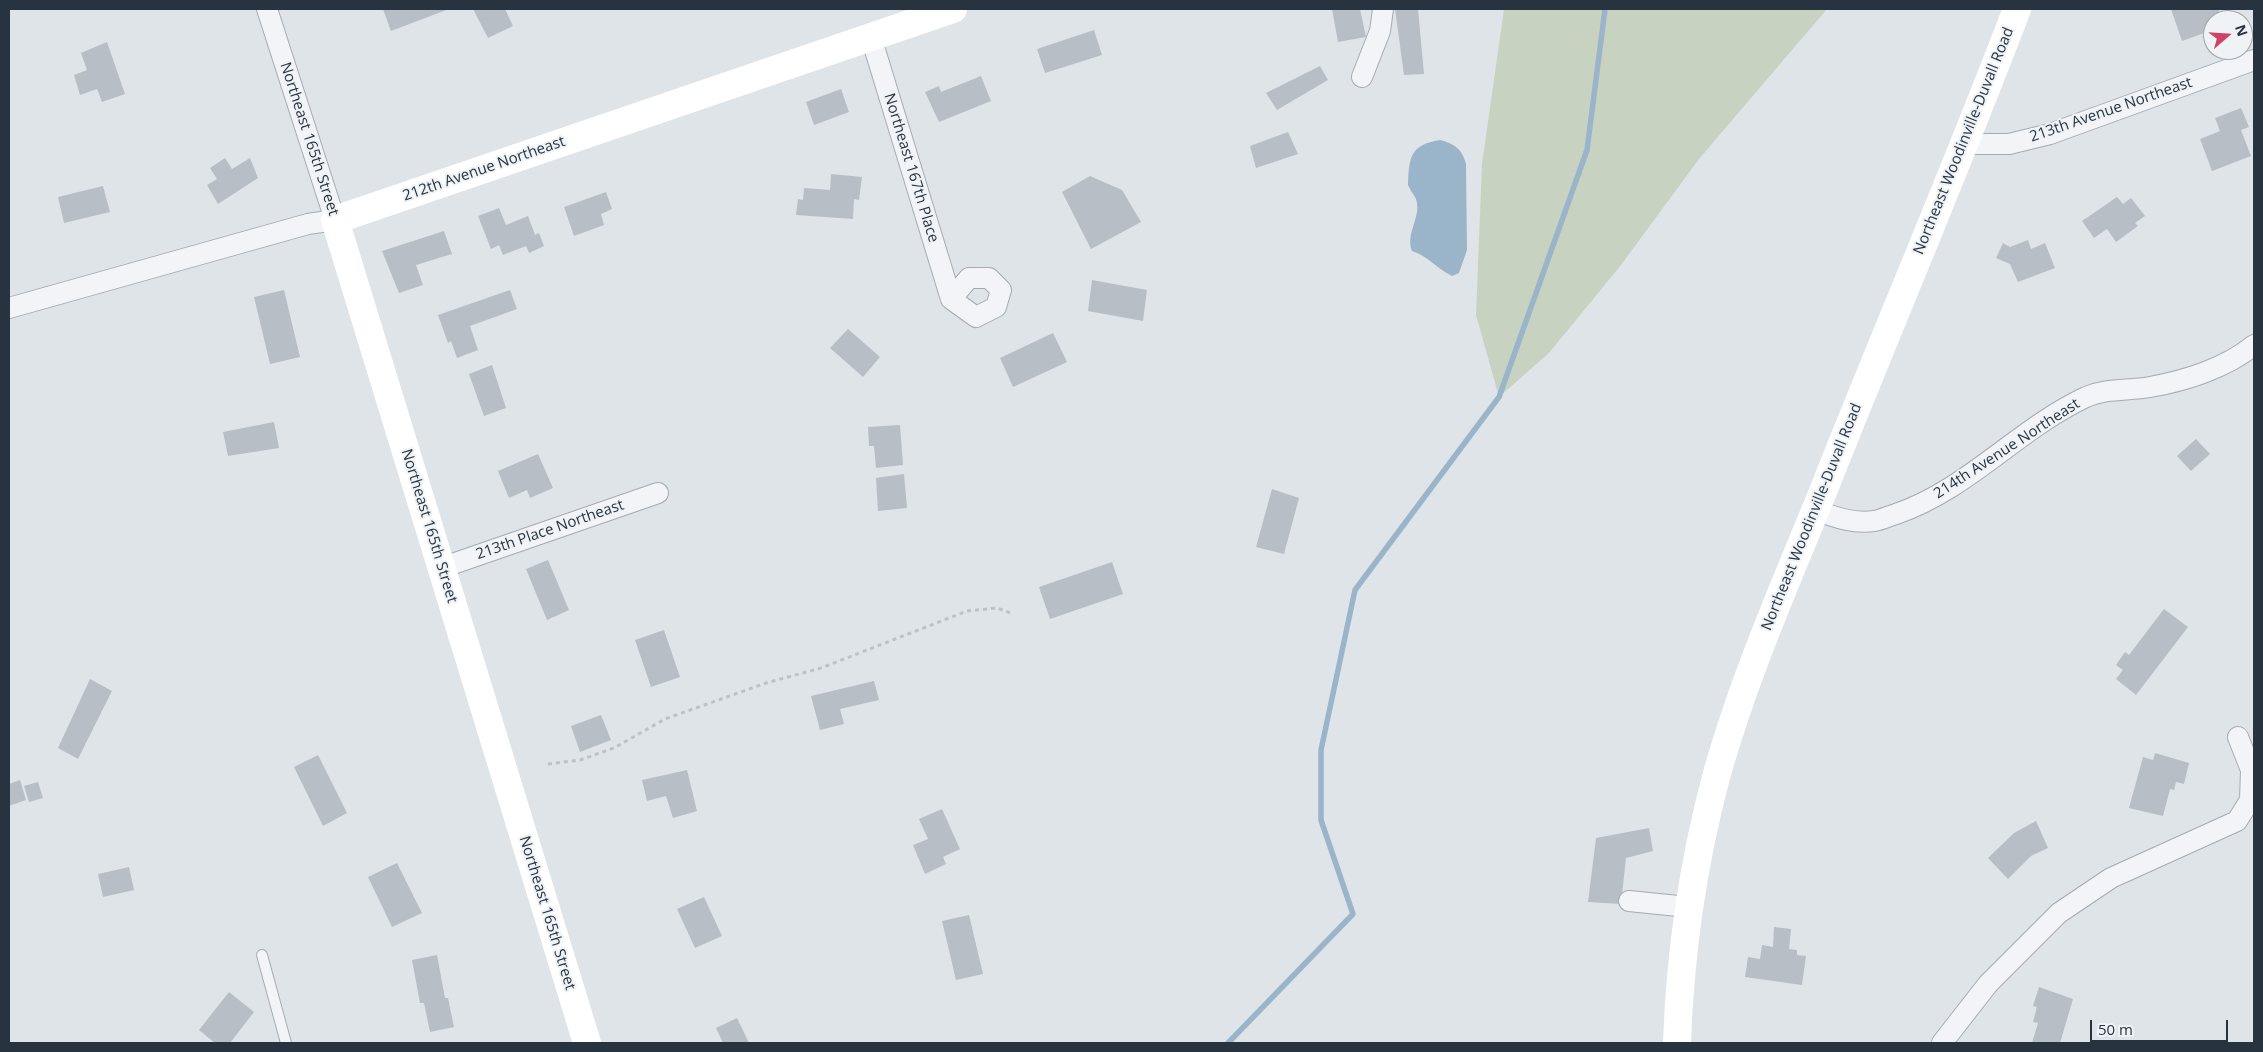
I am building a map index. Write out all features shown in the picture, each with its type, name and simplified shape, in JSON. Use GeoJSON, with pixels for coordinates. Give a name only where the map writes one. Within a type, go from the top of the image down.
{"type":"FeatureCollection","features":[{"type":"Feature","properties":{"kind":"street","name":"Northeast 165th Street"},"geometry":{"type":"LineString","coordinates":[[267,9],[335,220],[587,1043]]}},
{"type":"Feature","properties":{"kind":"street","name":"212th Avenue Northeast"},"geometry":{"type":"LineString","coordinates":[[9,308],[299,227],[335,220],[953,9]]}},
{"type":"Feature","properties":{"kind":"street"},"geometry":{"type":"LineString","coordinates":[[1362,77],[1380,30],[1384,9]]}},
{"type":"Feature","properties":{"kind":"street","name":"Northeast Woodinville-Duvall Road"},"geometry":{"type":"LineString","coordinates":[[1677,1043],[1688,907],[1705,822],[1728,736],[1780,597],[1965,144],[2016,9]]}},
{"type":"Feature","properties":{"kind":"street","name":"Northeast 167th Place"},"geometry":{"type":"LineString","coordinates":[[871,37],[951,299]]}},
{"type":"Feature","properties":{"kind":"street","name":"213th Avenue Northeast"},"geometry":{"type":"LineString","coordinates":[[1965,144],[2009,144],[2050,134],[2254,60]]}},
{"type":"Feature","properties":{"kind":"street","name":"214th Avenue Northeast"},"geometry":{"type":"LineString","coordinates":[[1815,510],[1850,521],[1875,521],[1907,510],[1936,496],[2045,421],[2087,397],[2107,390],[2150,387],[2204,372],[2229,362],[2254,345]]}},
{"type":"Feature","properties":{"kind":"street","name":"213th Place Northeast"},"geometry":{"type":"LineString","coordinates":[[442,568],[658,492]]}},
{"type":"Feature","properties":{"kind":"street"},"geometry":{"type":"LineString","coordinates":[[1942,1043],[1988,984],[2059,913],[2111,878],[2237,821],[2250,800],[2251,770],[2238,737]]}},
{"type":"Feature","properties":{"kind":"street"},"geometry":{"type":"LineString","coordinates":[[1629,901],[1688,907]]}},
{"type":"Feature","properties":{"kind":"lane"},"geometry":{"type":"LineString","coordinates":[[262,955],[286,1043]]}},
{"type":"Feature","properties":{"kind":"path"},"geometry":{"type":"LineString","coordinates":[[548,764],[580,760],[614,748],[665,720],[766,683],[821,668],[967,611],[997,608],[1010,613]]}},
{"type":"Feature","properties":{"kind":"green space"},"geometry":{"type":"Polygon","coordinates":[[[1504,9],[1827,9],[1699,159],[1621,265],[1549,353],[1499,397],[1476,315],[1482,164],[1504,9]]]}},
{"type":"Feature","properties":{"kind":"water"},"geometry":{"type":"Polygon","coordinates":[[[1440,140],[1450,143],[1457,148],[1466,164],[1467,250],[1459,273],[1452,276],[1423,256],[1412,251],[1410,244],[1417,212],[1416,199],[1408,185],[1411,160],[1413,154],[1422,145],[1440,140]]]}},
{"type":"Feature","properties":{"kind":"building"},"geometry":{"type":"Polygon","coordinates":[[[383,9],[449,9],[391,31],[383,9]]]}},
{"type":"Feature","properties":{"kind":"building"},"geometry":{"type":"Polygon","coordinates":[[[473,9],[505,9],[513,26],[488,38],[473,9]]]}},
{"type":"Feature","properties":{"kind":"building"},"geometry":{"type":"Polygon","coordinates":[[[1332,9],[1360,9],[1366,37],[1338,42],[1332,9]]]}},
{"type":"Feature","properties":{"kind":"building"},"geometry":{"type":"Polygon","coordinates":[[[1395,9],[1418,9],[1424,74],[1404,75],[1395,9]]]}},
{"type":"Feature","properties":{"kind":"building"},"geometry":{"type":"Polygon","coordinates":[[[2171,9],[2218,9],[2203,10],[2203,33],[2182,41],[2171,9]]]}},
{"type":"Feature","properties":{"kind":"building"},"geometry":{"type":"Polygon","coordinates":[[[1094,30],[1102,55],[1045,73],[1037,49],[1094,30]]]}},
{"type":"Feature","properties":{"kind":"building"},"geometry":{"type":"Polygon","coordinates":[[[107,42],[125,94],[102,102],[97,89],[80,95],[74,75],[87,70],[81,53],[107,42]]]}},
{"type":"Feature","properties":{"kind":"building"},"geometry":{"type":"Polygon","coordinates":[[[1320,66],[1328,80],[1277,110],[1266,93],[1320,66]]]}},
{"type":"Feature","properties":{"kind":"building"},"geometry":{"type":"Polygon","coordinates":[[[981,76],[991,101],[939,122],[925,92],[939,86],[941,92],[981,76]]]}},
{"type":"Feature","properties":{"kind":"building"},"geometry":{"type":"Polygon","coordinates":[[[841,89],[849,112],[814,125],[806,102],[841,89]]]}},
{"type":"Feature","properties":{"kind":"building"},"geometry":{"type":"Polygon","coordinates":[[[2241,108],[2249,127],[2241,130],[2251,156],[2212,171],[2200,139],[2220,131],[2215,118],[2241,108]]]}},
{"type":"Feature","properties":{"kind":"building"},"geometry":{"type":"Polygon","coordinates":[[[1288,132],[1298,154],[1256,168],[1250,146],[1288,132]]]}},
{"type":"Feature","properties":{"kind":"building"},"geometry":{"type":"Polygon","coordinates":[[[225,158],[232,169],[250,158],[258,178],[218,204],[207,185],[217,179],[210,168],[225,158]]]}},
{"type":"Feature","properties":{"kind":"building"},"geometry":{"type":"Polygon","coordinates":[[[831,174],[862,177],[859,200],[854,199],[853,219],[796,215],[798,199],[803,200],[804,188],[830,190],[831,174]]]}},
{"type":"Feature","properties":{"kind":"building"},"geometry":{"type":"Polygon","coordinates":[[[1090,176],[1122,190],[1141,222],[1091,249],[1062,192],[1090,176]]]}},
{"type":"Feature","properties":{"kind":"building"},"geometry":{"type":"Polygon","coordinates":[[[103,186],[110,212],[64,223],[58,197],[103,186]]]}},
{"type":"Feature","properties":{"kind":"building"},"geometry":{"type":"Polygon","coordinates":[[[606,192],[612,209],[601,214],[604,225],[574,236],[564,207],[606,192]]]}},
{"type":"Feature","properties":{"kind":"building"},"geometry":{"type":"Polygon","coordinates":[[[2117,197],[2123,204],[2131,198],[2145,216],[2135,223],[2138,226],[2116,242],[2107,229],[2094,238],[2082,221],[2117,197]]]}},
{"type":"Feature","properties":{"kind":"building"},"geometry":{"type":"Polygon","coordinates":[[[499,208],[506,225],[528,216],[535,235],[539,233],[544,246],[529,253],[526,246],[503,255],[499,245],[491,249],[478,216],[499,208]]]}},
{"type":"Feature","properties":{"kind":"building"},"geometry":{"type":"Polygon","coordinates":[[[444,231],[452,254],[416,265],[423,285],[399,293],[382,251],[444,231]]]}},
{"type":"Feature","properties":{"kind":"building"},"geometry":{"type":"Polygon","coordinates":[[[2028,240],[2031,249],[2045,243],[2055,268],[2018,282],[2010,264],[1996,258],[2003,243],[2010,247],[2028,240]]]}},
{"type":"Feature","properties":{"kind":"building"},"geometry":{"type":"Polygon","coordinates":[[[1092,280],[1147,290],[1143,321],[1088,311],[1092,280]]]}},
{"type":"Feature","properties":{"kind":"building"},"geometry":{"type":"Polygon","coordinates":[[[284,290],[300,357],[270,364],[254,297],[284,290]]]}},
{"type":"Feature","properties":{"kind":"building"},"geometry":{"type":"Polygon","coordinates":[[[510,290],[517,309],[470,326],[478,350],[457,358],[451,341],[448,343],[438,315],[510,290]]]}},
{"type":"Feature","properties":{"kind":"building"},"geometry":{"type":"Polygon","coordinates":[[[848,329],[880,357],[863,377],[830,348],[848,329]]]}},
{"type":"Feature","properties":{"kind":"building"},"geometry":{"type":"Polygon","coordinates":[[[1053,333],[1067,362],[1013,387],[1000,358],[1053,333]]]}},
{"type":"Feature","properties":{"kind":"building"},"geometry":{"type":"Polygon","coordinates":[[[492,365],[506,408],[484,416],[469,374],[492,365]]]}},
{"type":"Feature","properties":{"kind":"building"},"geometry":{"type":"Polygon","coordinates":[[[274,422],[279,448],[228,456],[223,432],[274,422]]]}},
{"type":"Feature","properties":{"kind":"building"},"geometry":{"type":"Polygon","coordinates":[[[900,425],[903,465],[876,468],[874,446],[869,446],[868,427],[900,425]]]}},
{"type":"Feature","properties":{"kind":"building"},"geometry":{"type":"Polygon","coordinates":[[[2196,439],[2210,454],[2191,471],[2177,456],[2196,439]]]}},
{"type":"Feature","properties":{"kind":"building"},"geometry":{"type":"Polygon","coordinates":[[[538,454],[553,488],[530,498],[527,490],[509,498],[498,471],[538,454]]]}},
{"type":"Feature","properties":{"kind":"building"},"geometry":{"type":"Polygon","coordinates":[[[904,474],[907,508],[878,511],[876,478],[904,474]]]}},
{"type":"Feature","properties":{"kind":"building"},"geometry":{"type":"Polygon","coordinates":[[[1272,489],[1299,498],[1284,554],[1256,547],[1272,489]]]}},
{"type":"Feature","properties":{"kind":"building"},"geometry":{"type":"Polygon","coordinates":[[[548,560],[569,610],[547,620],[526,569],[548,560]]]}},
{"type":"Feature","properties":{"kind":"building"},"geometry":{"type":"Polygon","coordinates":[[[1112,562],[1123,594],[1050,619],[1039,587],[1112,562]]]}},
{"type":"Feature","properties":{"kind":"building"},"geometry":{"type":"Polygon","coordinates":[[[2164,609],[2188,627],[2136,695],[2116,679],[2123,670],[2116,665],[2125,652],[2129,655],[2164,609]]]}},
{"type":"Feature","properties":{"kind":"building"},"geometry":{"type":"Polygon","coordinates":[[[664,630],[680,677],[651,687],[635,640],[664,630]]]}},
{"type":"Feature","properties":{"kind":"building"},"geometry":{"type":"Polygon","coordinates":[[[90,679],[112,691],[78,759],[58,748],[90,679]]]}},
{"type":"Feature","properties":{"kind":"building"},"geometry":{"type":"Polygon","coordinates":[[[874,681],[879,700],[840,709],[844,724],[820,730],[811,696],[874,681]]]}},
{"type":"Feature","properties":{"kind":"building"},"geometry":{"type":"Polygon","coordinates":[[[601,715],[611,740],[580,752],[571,726],[601,715]]]}},
{"type":"Feature","properties":{"kind":"building"},"geometry":{"type":"Polygon","coordinates":[[[2155,753],[2189,763],[2184,784],[2176,782],[2174,790],[2170,789],[2163,816],[2129,808],[2143,757],[2153,760],[2155,753]]]}},
{"type":"Feature","properties":{"kind":"building"},"geometry":{"type":"Polygon","coordinates":[[[318,755],[347,813],[323,826],[294,767],[318,755]]]}},
{"type":"Feature","properties":{"kind":"building"},"geometry":{"type":"Polygon","coordinates":[[[687,770],[697,811],[673,818],[666,796],[647,801],[642,780],[687,770]]]}},
{"type":"Feature","properties":{"kind":"building"},"geometry":{"type":"Polygon","coordinates":[[[20,780],[26,800],[9,806],[9,784],[20,780]]]}},
{"type":"Feature","properties":{"kind":"building"},"geometry":{"type":"Polygon","coordinates":[[[38,782],[43,798],[29,802],[24,786],[38,782]]]}},
{"type":"Feature","properties":{"kind":"building"},"geometry":{"type":"Polygon","coordinates":[[[942,809],[960,849],[943,857],[946,864],[925,874],[913,845],[928,839],[919,819],[942,809]]]}},
{"type":"Feature","properties":{"kind":"building"},"geometry":{"type":"Polygon","coordinates":[[[2036,821],[2048,848],[2031,856],[2008,879],[1988,858],[2014,833],[2036,821]]]}},
{"type":"Feature","properties":{"kind":"building"},"geometry":{"type":"Polygon","coordinates":[[[1649,828],[1653,851],[1626,858],[1621,904],[1588,902],[1596,838],[1649,828]]]}},
{"type":"Feature","properties":{"kind":"building"},"geometry":{"type":"Polygon","coordinates":[[[397,863],[422,913],[392,927],[368,877],[397,863]]]}},
{"type":"Feature","properties":{"kind":"building"},"geometry":{"type":"Polygon","coordinates":[[[129,867],[134,890],[103,897],[98,874],[129,867]]]}},
{"type":"Feature","properties":{"kind":"building"},"geometry":{"type":"Polygon","coordinates":[[[704,897],[722,936],[695,948],[677,909],[704,897]]]}},
{"type":"Feature","properties":{"kind":"building"},"geometry":{"type":"Polygon","coordinates":[[[969,915],[983,974],[956,980],[942,921],[969,915]]]}},
{"type":"Feature","properties":{"kind":"building"},"geometry":{"type":"Polygon","coordinates":[[[1774,927],[1791,929],[1789,949],[1797,950],[1797,955],[1806,956],[1802,985],[1745,977],[1748,957],[1760,959],[1762,945],[1773,947],[1774,927]]]}},
{"type":"Feature","properties":{"kind":"building"},"geometry":{"type":"Polygon","coordinates":[[[437,955],[445,998],[448,998],[454,1027],[430,1032],[424,1003],[420,1003],[412,960],[437,955]]]}},
{"type":"Feature","properties":{"kind":"building"},"geometry":{"type":"Polygon","coordinates":[[[2039,987],[2073,999],[2060,1043],[2032,1043],[2038,1023],[2033,1022],[2037,1007],[2033,1006],[2039,987]]]}},
{"type":"Feature","properties":{"kind":"building"},"geometry":{"type":"Polygon","coordinates":[[[229,992],[254,1012],[230,1043],[215,1043],[199,1030],[229,992]]]}},
{"type":"Feature","properties":{"kind":"building"},"geometry":{"type":"Polygon","coordinates":[[[737,1018],[749,1043],[723,1043],[716,1028],[737,1018]]]}},
{"type":"Feature","properties":{"kind":"waterway"},"geometry":{"type":"LineString","coordinates":[[1228,1043],[1353,914],[1321,820],[1321,750],[1355,590],[1499,397],[1587,150],[1605,9]]}}]}
